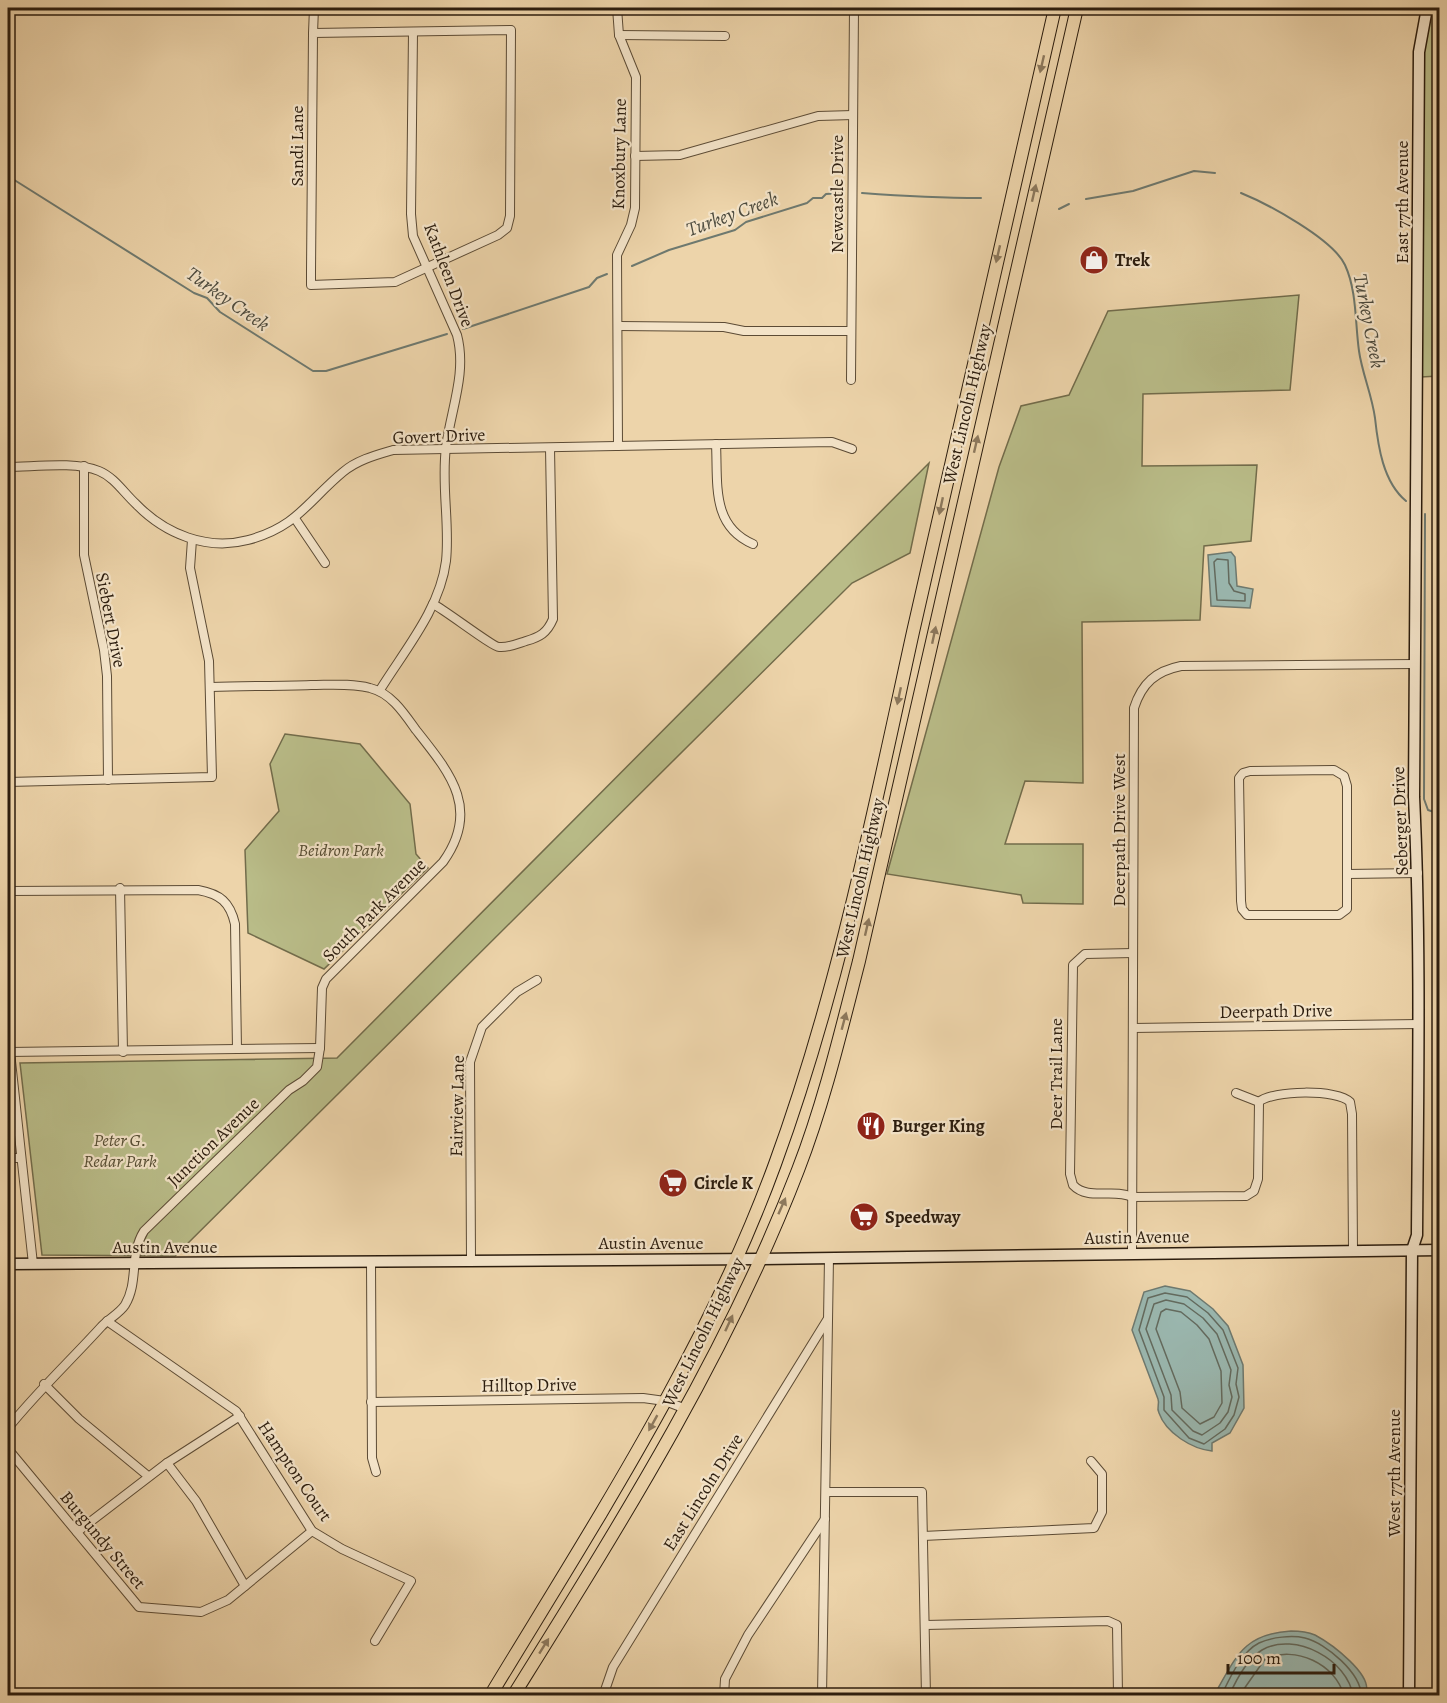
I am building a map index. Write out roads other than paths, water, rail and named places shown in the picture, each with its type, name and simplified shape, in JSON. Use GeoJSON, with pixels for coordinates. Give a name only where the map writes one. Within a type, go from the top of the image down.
{"type":"FeatureCollection","features":[{"type":"Feature","properties":{"kind":"main road","name":"West Lincoln Highway"},"geometry":{"type":"LineString","coordinates":[[490,1695],[621,1480],[665,1401],[737,1259],[775,1164],[835,970],[1055,8]]}},
{"type":"Feature","properties":{"kind":"main road","name":"West Lincoln Highway"},"geometry":{"type":"LineString","coordinates":[[513,1695],[638,1495],[686,1409],[759,1260],[798,1170],[829,1077],[859,962],[1077,8]]}},
{"type":"Feature","properties":{"kind":"street","name":"Sandi Lane"},"geometry":{"type":"LineString","coordinates":[[314,8],[311,285],[395,282],[426,268]]}},
{"type":"Feature","properties":{"kind":"street","name":"Knoxbury Lane"},"geometry":{"type":"LineString","coordinates":[[617,8],[620,35],[636,77],[635,208],[631,225],[617,255],[618,446]]}},
{"type":"Feature","properties":{"kind":"street","name":"Newcastle Drive"},"geometry":{"type":"LineString","coordinates":[[851,380],[854,8]]}},
{"type":"Feature","properties":{"kind":"street","name":"East 77th Avenue"},"geometry":{"type":"LineString","coordinates":[[1417,391],[1419,52],[1428,10]]}},
{"type":"Feature","properties":{"kind":"street"},"geometry":{"type":"LineString","coordinates":[[313,33],[511,30],[510,216],[507,228],[498,236],[426,268]]}},
{"type":"Feature","properties":{"kind":"street","name":"Kathleen Drive"},"geometry":{"type":"LineString","coordinates":[[380,690],[433,604],[442,581],[446,562],[446,449],[460,375],[461,351],[457,335],[413,236],[411,214],[413,32]]}},
{"type":"Feature","properties":{"kind":"street"},"geometry":{"type":"LineString","coordinates":[[620,35],[725,36]]}},
{"type":"Feature","properties":{"kind":"street"},"geometry":{"type":"LineString","coordinates":[[635,156],[691,152],[818,116],[853,115]]}},
{"type":"Feature","properties":{"kind":"street"},"geometry":{"type":"LineString","coordinates":[[619,326],[724,327],[750,332],[851,331]]}},
{"type":"Feature","properties":{"kind":"street","name":"Seberger Drive"},"geometry":{"type":"LineString","coordinates":[[1412,1250],[1417,1235],[1419,1024],[1418,873],[1414,797],[1417,391]]}},
{"type":"Feature","properties":{"kind":"street","name":"Govert Drive"},"geometry":{"type":"LineString","coordinates":[[8,467],[84,466],[100,471],[171,532],[192,540],[217,543],[248,540],[296,520],[344,471],[372,456],[393,450],[832,442],[852,449]]}},
{"type":"Feature","properties":{"kind":"street"},"geometry":{"type":"LineString","coordinates":[[716,444],[719,504],[727,525],[738,537],[753,544]]}},
{"type":"Feature","properties":{"kind":"street"},"geometry":{"type":"LineString","coordinates":[[433,604],[457,618],[496,647],[508,647],[533,639],[549,630],[554,619],[550,448]]}},
{"type":"Feature","properties":{"kind":"street","name":"Siebert Drive"},"geometry":{"type":"LineString","coordinates":[[84,466],[84,555],[104,650],[107,676],[108,780]]}},
{"type":"Feature","properties":{"kind":"street"},"geometry":{"type":"LineString","coordinates":[[296,520],[325,562]]}},
{"type":"Feature","properties":{"kind":"street"},"geometry":{"type":"LineString","coordinates":[[8,782],[212,777],[211,687],[205,633],[190,568],[192,540]]}},
{"type":"Feature","properties":{"kind":"street","name":"Deerpath Drive West"},"geometry":{"type":"LineString","coordinates":[[1132,1253],[1134,708],[1139,693],[1147,683],[1167,669],[1181,666],[1415,664]]}},
{"type":"Feature","properties":{"kind":"street"},"geometry":{"type":"LineString","coordinates":[[211,687],[343,685],[380,690]]}},
{"type":"Feature","properties":{"kind":"street","name":"South Park Avenue"},"geometry":{"type":"LineString","coordinates":[[320,1048],[322,988],[326,979],[442,862],[453,847],[459,832],[459,803],[451,775],[393,701],[380,690]]}},
{"type":"Feature","properties":{"kind":"street"},"geometry":{"type":"LineString","coordinates":[[1334,770],[1344,776],[1347,786],[1348,874],[1347,909],[1339,915],[1247,915],[1242,909],[1239,785],[1243,773],[1334,770]]}},
{"type":"Feature","properties":{"kind":"street"},"geometry":{"type":"LineString","coordinates":[[1348,874],[1418,873]]}},
{"type":"Feature","properties":{"kind":"street"},"geometry":{"type":"LineString","coordinates":[[8,891],[120,888],[198,890],[213,892],[225,900],[232,910],[235,924],[237,1049]]}},
{"type":"Feature","properties":{"kind":"street"},"geometry":{"type":"LineString","coordinates":[[120,888],[123,1052]]}},
{"type":"Feature","properties":{"kind":"street","name":"Deer Trail Lane"},"geometry":{"type":"LineString","coordinates":[[1133,953],[1085,954],[1073,965],[1070,1174],[1073,1185],[1084,1193],[1124,1194],[1132,1197],[1246,1196],[1254,1191],[1258,1179],[1259,1102]]}},
{"type":"Feature","properties":{"kind":"street"},"geometry":{"type":"LineString","coordinates":[[8,955],[9,1052],[33,1264]]}},
{"type":"Feature","properties":{"kind":"street","name":"Fairview Lane"},"geometry":{"type":"LineString","coordinates":[[471,1261],[470,1062],[482,1027],[517,993],[537,980]]}},
{"type":"Feature","properties":{"kind":"street","name":"Deerpath Drive"},"geometry":{"type":"LineString","coordinates":[[1133,1028],[1419,1024]]}},
{"type":"Feature","properties":{"kind":"street"},"geometry":{"type":"LineString","coordinates":[[9,1052],[320,1048]]}},
{"type":"Feature","properties":{"kind":"street","name":"Junction Avenue"},"geometry":{"type":"LineString","coordinates":[[8,1428],[44,1384],[67,1365],[107,1321],[123,1309],[130,1296],[136,1243],[144,1231],[289,1090],[311,1075],[317,1067],[320,1048]]}},
{"type":"Feature","properties":{"kind":"street"},"geometry":{"type":"LineString","coordinates":[[1236,1093],[1259,1102],[1273,1095],[1334,1094],[1345,1096],[1350,1102],[1353,1251]]}},
{"type":"Feature","properties":{"kind":"street"},"geometry":{"type":"LineString","coordinates":[[8,1158],[21,1158]]}},
{"type":"Feature","properties":{"kind":"street","name":"West 77th Avenue"},"geometry":{"type":"LineString","coordinates":[[1409,1695],[1412,1250]]}},
{"type":"Feature","properties":{"kind":"street","name":"Austin Avenue"},"geometry":{"type":"LineString","coordinates":[[8,1264],[759,1260],[1440,1250]]}},
{"type":"Feature","properties":{"kind":"street"},"geometry":{"type":"LineString","coordinates":[[822,1695],[829,1258]]}},
{"type":"Feature","properties":{"kind":"street"},"geometry":{"type":"LineString","coordinates":[[371,1262],[372,1458],[376,1472]]}},
{"type":"Feature","properties":{"kind":"street","name":"East Lincoln Drive"},"geometry":{"type":"LineString","coordinates":[[603,1695],[606,1681],[827,1320]]}},
{"type":"Feature","properties":{"kind":"street","name":"Hampton Court"},"geometry":{"type":"LineString","coordinates":[[107,1321],[236,1411],[312,1531],[342,1549],[411,1581],[375,1641]]}},
{"type":"Feature","properties":{"kind":"street"},"geometry":{"type":"LineString","coordinates":[[44,1384],[79,1419],[148,1476]]}},
{"type":"Feature","properties":{"kind":"street","name":"Hilltop Drive"},"geometry":{"type":"LineString","coordinates":[[371,1402],[636,1398],[665,1401],[686,1409]]}},
{"type":"Feature","properties":{"kind":"street"},"geometry":{"type":"LineString","coordinates":[[77,1532],[148,1476],[240,1416]]}},
{"type":"Feature","properties":{"kind":"street","name":"Burgundy Street"},"geometry":{"type":"LineString","coordinates":[[8,1449],[139,1607],[201,1612],[228,1600],[312,1531]]}},
{"type":"Feature","properties":{"kind":"street"},"geometry":{"type":"LineString","coordinates":[[923,1536],[1094,1528],[1101,1518],[1102,1474],[1091,1461]]}},
{"type":"Feature","properties":{"kind":"street"},"geometry":{"type":"LineString","coordinates":[[167,1463],[196,1501],[245,1586]]}},
{"type":"Feature","properties":{"kind":"street"},"geometry":{"type":"LineString","coordinates":[[826,1492],[922,1492],[926,1695]]}},
{"type":"Feature","properties":{"kind":"street"},"geometry":{"type":"LineString","coordinates":[[724,1695],[725,1679],[748,1635],[825,1519]]}},
{"type":"Feature","properties":{"kind":"street"},"geometry":{"type":"LineString","coordinates":[[925,1625],[1108,1621],[1117,1625],[1118,1695]]}},
{"type":"Feature","properties":{"kind":"water"},"geometry":{"type":"Polygon","coordinates":[[[1231,552],[1235,557],[1237,586],[1253,589],[1250,608],[1211,606],[1208,555],[1231,552]]]}},
{"type":"Feature","properties":{"kind":"water"},"geometry":{"type":"Polygon","coordinates":[[[1165,1286],[1190,1291],[1213,1309],[1228,1326],[1243,1365],[1244,1408],[1230,1433],[1212,1443],[1212,1451],[1196,1447],[1181,1439],[1162,1420],[1158,1411],[1158,1399],[1132,1330],[1144,1292],[1165,1286]]]}},
{"type":"Feature","properties":{"kind":"water"},"geometry":{"type":"Polygon","coordinates":[[[1291,1631],[1315,1635],[1340,1652],[1364,1679],[1367,1687],[1365,1695],[1214,1695],[1242,1650],[1261,1637],[1291,1631]]]}},
{"type":"Feature","properties":{"kind":"waterway","name":"Turkey Creek"},"geometry":{"type":"LineString","coordinates":[[1086,199],[1133,191],[1194,171],[1215,173]]}},
{"type":"Feature","properties":{"kind":"waterway","name":"Turkey Creek"},"geometry":{"type":"LineString","coordinates":[[8,176],[194,293],[207,298],[220,312],[313,371],[326,371],[447,334]]}},
{"type":"Feature","properties":{"kind":"waterway","name":"Turkey Creek"},"geometry":{"type":"LineString","coordinates":[[632,266],[669,250],[735,230],[746,222],[807,203],[813,198],[822,198],[826,194],[843,193]]}},
{"type":"Feature","properties":{"kind":"waterway","name":"Turkey Creek"},"geometry":{"type":"LineString","coordinates":[[862,193],[981,198]]}},
{"type":"Feature","properties":{"kind":"waterway","name":"Turkey Creek"},"geometry":{"type":"LineString","coordinates":[[1241,193],[1299,223],[1327,244],[1345,265],[1352,285],[1359,351],[1374,409],[1380,452],[1392,484],[1406,501]]}},
{"type":"Feature","properties":{"kind":"waterway","name":"Turkey Creek"},"geometry":{"type":"LineString","coordinates":[[1059,209],[1069,204]]}},
{"type":"Feature","properties":{"kind":"waterway","name":"Turkey Creek"},"geometry":{"type":"LineString","coordinates":[[463,329],[589,287],[597,278],[607,274]]}},
{"type":"Feature","properties":{"kind":"waterway","name":"Turkey Creek"},"geometry":{"type":"LineString","coordinates":[[1425,514],[1424,799],[1428,810],[1440,814]]}},
{"type":"Feature","properties":{"kind":"place","name":"Trek"},"geometry":{"type":"Point","coordinates":[1094,260]}},
{"type":"Feature","properties":{"kind":"place","name":"Burger King"},"geometry":{"type":"Point","coordinates":[871,1126]}},
{"type":"Feature","properties":{"kind":"place","name":"Circle K"},"geometry":{"type":"Point","coordinates":[673,1183]}},
{"type":"Feature","properties":{"kind":"place","name":"Speedway"},"geometry":{"type":"Point","coordinates":[864,1217]}},
{"type":"Feature","properties":{"kind":"park label","name":"Beidron Park"},"geometry":{"type":"Point","coordinates":[341,850]}},
{"type":"Feature","properties":{"kind":"park label","name":"Peter G. Redar Park"},"geometry":{"type":"Point","coordinates":[120,1150]}}]}
